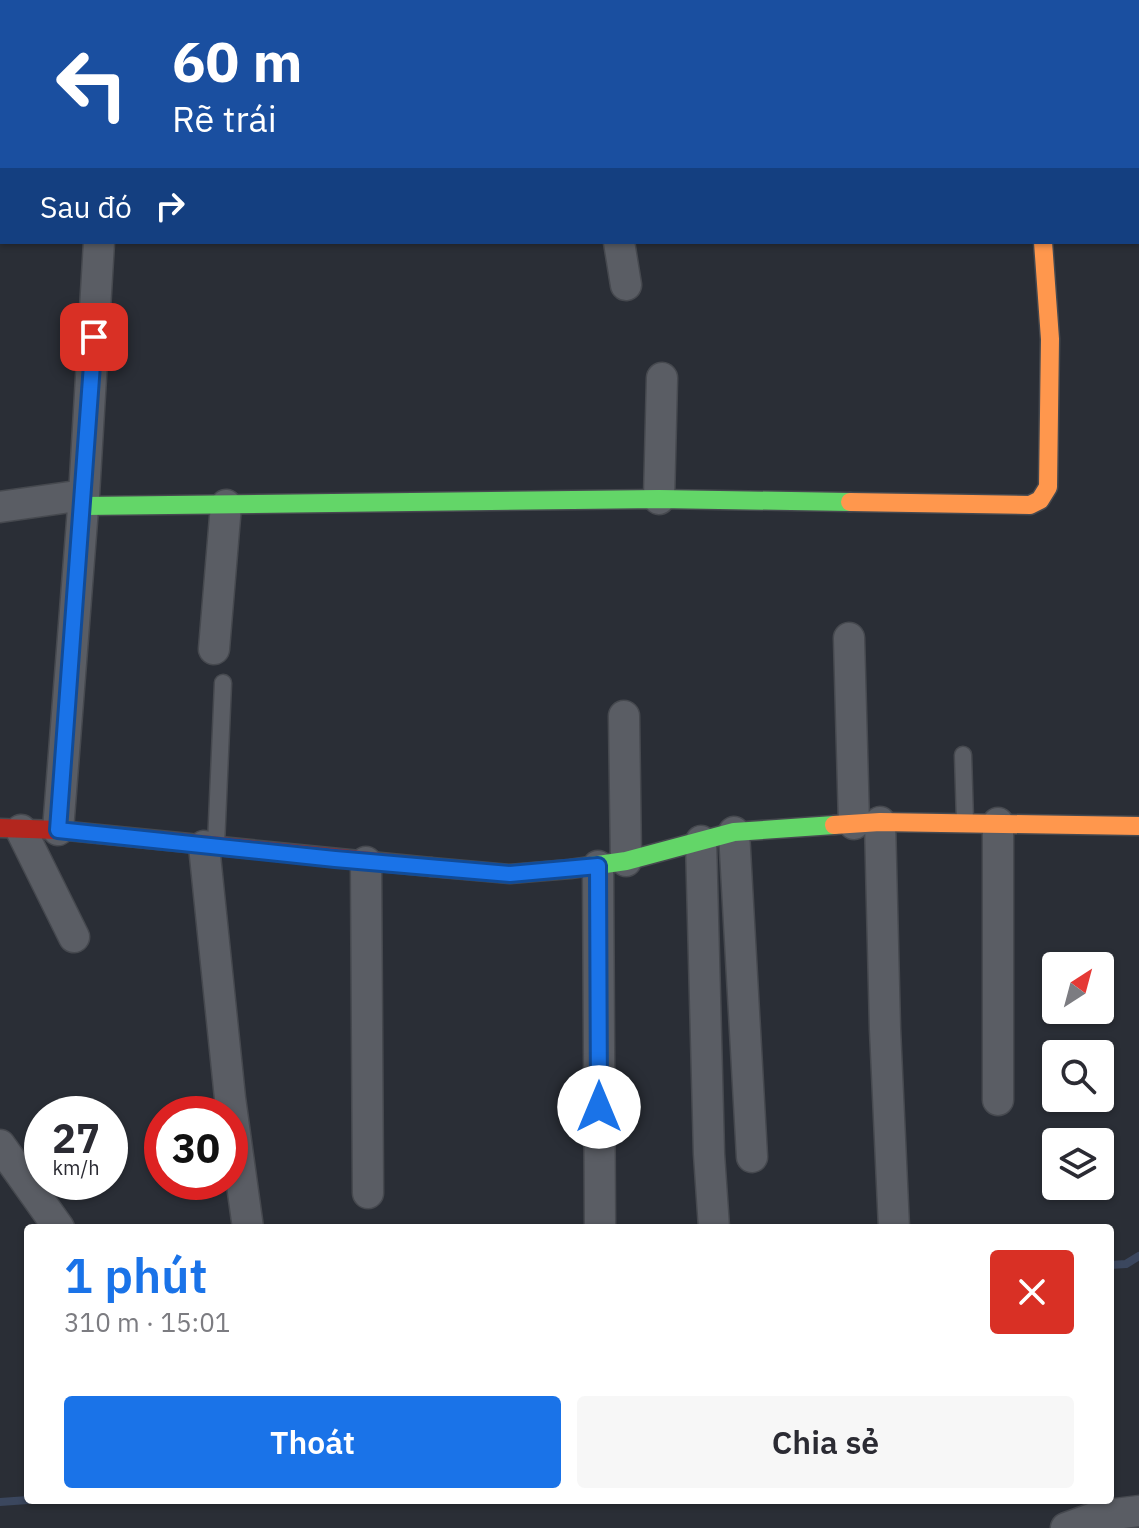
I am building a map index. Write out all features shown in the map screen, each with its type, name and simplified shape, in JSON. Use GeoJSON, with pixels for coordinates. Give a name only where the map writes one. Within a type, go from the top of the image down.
{"type":"FeatureCollection","features":[{"type":"Feature","properties":{"kind":"street"},"geometry":{"type":"LineString","coordinates":[[58,830],[99,244]]}},
{"type":"Feature","properties":{"kind":"street"},"geometry":{"type":"LineString","coordinates":[[619,244],[626,285]]}},
{"type":"Feature","properties":{"kind":"street"},"geometry":{"type":"LineString","coordinates":[[0,507],[83,501],[226,505],[659,499],[1030,505],[1040,500],[1048,487],[1050,339],[1043,244]]}},
{"type":"Feature","properties":{"kind":"street"},"geometry":{"type":"LineString","coordinates":[[659,499],[662,378]]}},
{"type":"Feature","properties":{"kind":"street"},"geometry":{"type":"LineString","coordinates":[[214,649],[226,505]]}},
{"type":"Feature","properties":{"kind":"street"},"geometry":{"type":"LineString","coordinates":[[849,638],[867,823],[894,1224]]}},
{"type":"Feature","properties":{"kind":"street"},"geometry":{"type":"LineString","coordinates":[[600,1224],[612,863],[624,716]]}},
{"type":"Feature","properties":{"kind":"street"},"geometry":{"type":"LineString","coordinates":[[11,829],[58,830],[510,874],[612,863],[734,832],[867,823],[1139,826]]}},
{"type":"Feature","properties":{"kind":"street"},"geometry":{"type":"LineString","coordinates":[[998,823],[998,1100]]}},
{"type":"Feature","properties":{"kind":"street"},"geometry":{"type":"LineString","coordinates":[[11,829],[74,937]]}},
{"type":"Feature","properties":{"kind":"street"},"geometry":{"type":"LineString","coordinates":[[734,832],[752,1157]]}},
{"type":"Feature","properties":{"kind":"street"},"geometry":{"type":"LineString","coordinates":[[701,841],[709,1154],[714,1224]]}},
{"type":"Feature","properties":{"kind":"street"},"geometry":{"type":"LineString","coordinates":[[210,846],[230,1098],[247,1224]]}},
{"type":"Feature","properties":{"kind":"street"},"geometry":{"type":"LineString","coordinates":[[366,862],[368,1193]]}},
{"type":"Feature","properties":{"kind":"street"},"geometry":{"type":"LineString","coordinates":[[0,1145],[56,1224]]}},
{"type":"Feature","properties":{"kind":"street"},"geometry":{"type":"LineString","coordinates":[[1066,1528],[1099,1516],[1139,1511]]}},
{"type":"Feature","properties":{"kind":"lane"},"geometry":{"type":"LineString","coordinates":[[210,846],[223,683]]}},
{"type":"Feature","properties":{"kind":"lane"},"geometry":{"type":"LineString","coordinates":[[963,755],[965,823]]}},
{"type":"Feature","properties":{"kind":"waterway"},"geometry":{"type":"LineString","coordinates":[[1114,1265],[1126,1264],[1139,1256]]}},
{"type":"Feature","properties":{"kind":"waterway"},"geometry":{"type":"LineString","coordinates":[[0,1502],[24,1500]]}},
{"type":"Feature","properties":{"kind":"traffic: fast"},"geometry":{"type":"LineString","coordinates":[[83,506],[659,499],[850,502]]}},
{"type":"Feature","properties":{"kind":"traffic: fast"},"geometry":{"type":"LineString","coordinates":[[431,867],[510,874],[570,869],[626,861],[734,832],[834,825]]}},
{"type":"Feature","properties":{"kind":"traffic: slow"},"geometry":{"type":"LineString","coordinates":[[850,502],[1030,505],[1040,500],[1048,487],[1050,339],[1043,244]]}},
{"type":"Feature","properties":{"kind":"traffic: slow"},"geometry":{"type":"LineString","coordinates":[[834,825],[880,822],[1139,826]]}},
{"type":"Feature","properties":{"kind":"traffic: jam"},"geometry":{"type":"LineString","coordinates":[[0,828],[58,830],[431,867]]}},
{"type":"Feature","properties":{"kind":"route"},"geometry":{"type":"LineString","coordinates":[[94,337],[58,830],[510,874],[598,866],[599,1107]]}}]}
